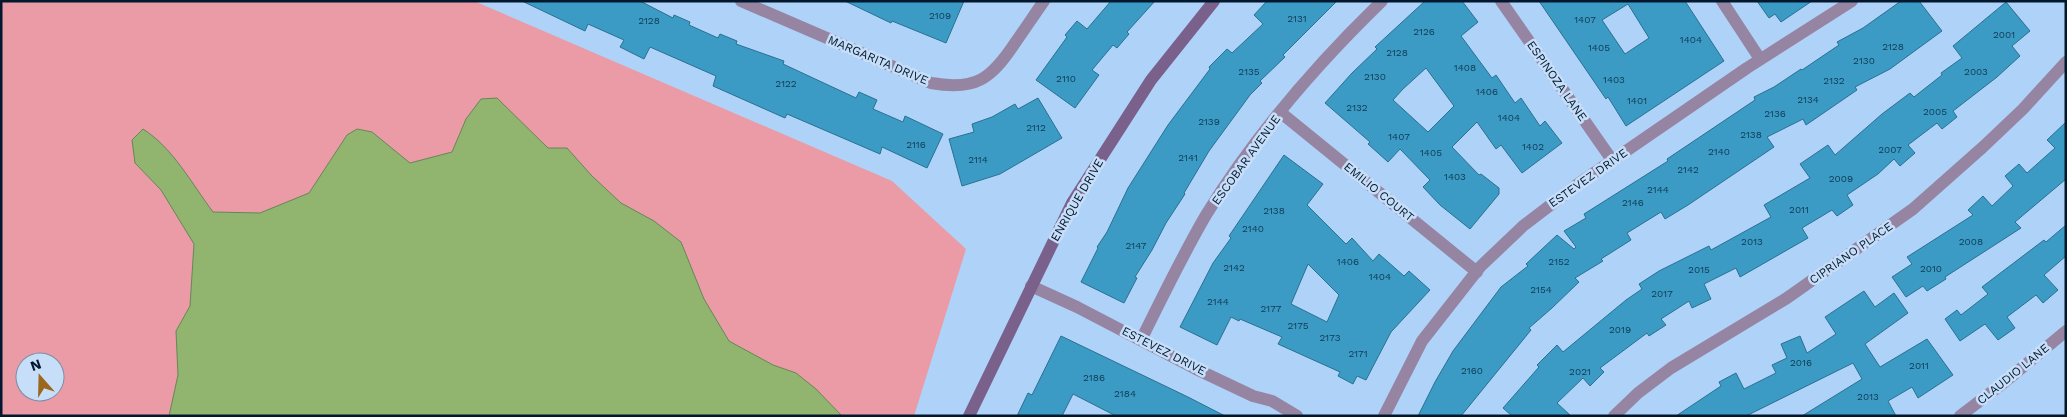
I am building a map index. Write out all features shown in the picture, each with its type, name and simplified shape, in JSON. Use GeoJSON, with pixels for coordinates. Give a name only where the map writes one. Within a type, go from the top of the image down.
{"type":"FeatureCollection","features":[{"type":"Feature","properties":{"kind":"street","name":"MARGARITA DRIVE"},"geometry":{"type":"LineString","coordinates":[[740,1],[931,83],[950,86],[971,83],[987,77],[1000,65],[1044,1]]}},
{"type":"Feature","properties":{"kind":"street","name":"ENRIQUE DRIVE"},"geometry":{"type":"LineString","coordinates":[[969,416],[1072,203],[1151,80],[1214,1]]}},
{"type":"Feature","properties":{"kind":"street","name":"ESCOBAR AVENUE"},"geometry":{"type":"LineString","coordinates":[[1141,340],[1207,215],[1244,160],[1280,112],[1320,64],[1382,1]]}},
{"type":"Feature","properties":{"kind":"street","name":"ESPINOZA LANE"},"geometry":{"type":"LineString","coordinates":[[1501,1],[1612,160]]}},
{"type":"Feature","properties":{"kind":"street"},"geometry":{"type":"LineString","coordinates":[[1722,1],[1760,60]]}},
{"type":"Feature","properties":{"kind":"street","name":"ESTEVEZ DRIVE"},"geometry":{"type":"LineString","coordinates":[[1384,416],[1422,341],[1477,272],[1523,226],[1546,207],[1612,160],[1760,60],[1852,1]]}},
{"type":"Feature","properties":{"kind":"street","name":"CIPRIANO PLACE"},"geometry":{"type":"LineString","coordinates":[[1614,416],[1638,393],[1671,368],[1787,298],[1913,209],[1983,147],[2066,62]]}},
{"type":"Feature","properties":{"kind":"street","name":"EMILIO COURT"},"geometry":{"type":"LineString","coordinates":[[1280,112],[1477,272]]}},
{"type":"Feature","properties":{"kind":"street","name":"ESTEVEZ DRIVE"},"geometry":{"type":"LineString","coordinates":[[1031,286],[1077,307],[1253,396],[1272,401],[1297,416]]}},
{"type":"Feature","properties":{"kind":"street","name":"CLAUDIO LANE"},"geometry":{"type":"LineString","coordinates":[[1960,416],[2066,331]]}},
{"type":"Feature","properties":{"kind":"shaded area"},"geometry":{"type":"Polygon","coordinates":[[[1,1],[474,1],[892,181],[966,249],[914,416],[1,416],[1,1]]]}},
{"type":"Feature","properties":{"kind":"shaded area"},"geometry":{"type":"Polygon","coordinates":[[[497,98],[548,148],[567,148],[592,176],[621,203],[654,221],[681,242],[704,299],[729,341],[773,365],[796,373],[816,389],[842,416],[169,416],[178,375],[176,331],[190,306],[194,244],[161,190],[135,163],[132,140],[143,129],[173,156],[213,212],[260,213],[309,193],[347,135],[357,129],[372,132],[410,163],[452,152],[466,119],[481,99],[497,98]]]}},
{"type":"Feature","properties":{"kind":"building"},"geometry":{"type":"Polygon","coordinates":[[[522,1],[640,1],[673,18],[674,15],[690,22],[689,25],[718,38],[720,34],[737,41],[736,44],[784,61],[783,64],[856,98],[859,92],[877,100],[873,109],[903,122],[905,116],[943,134],[927,168],[882,147],[880,154],[787,114],[785,118],[713,86],[716,76],[650,47],[644,59],[620,47],[624,40],[588,24],[585,31],[522,1]]]}},
{"type":"Feature","properties":{"kind":"building"},"geometry":{"type":"Polygon","coordinates":[[[845,1],[964,1],[946,43],[892,21],[891,23],[845,1]]]}},
{"type":"Feature","properties":{"kind":"building"},"geometry":{"type":"Polygon","coordinates":[[[1111,1],[1155,1],[1127,32],[1129,34],[1117,48],[1113,45],[1092,70],[1099,75],[1075,108],[1036,80],[1067,37],[1065,35],[1077,21],[1087,29],[1111,1]]]}},
{"type":"Feature","properties":{"kind":"building"},"geometry":{"type":"Polygon","coordinates":[[[1267,1],[1337,1],[1260,81],[1262,83],[1250,95],[1209,151],[1135,277],[1137,278],[1124,303],[1081,282],[1128,188],[1168,125],[1210,69],[1209,67],[1227,49],[1232,53],[1263,24],[1254,15],[1267,1]]]}},
{"type":"Feature","properties":{"kind":"building"},"geometry":{"type":"Polygon","coordinates":[[[1425,1],[1462,1],[1478,22],[1461,36],[1492,78],[1496,75],[1515,103],[1521,98],[1540,126],[1545,121],[1562,143],[1522,173],[1501,145],[1496,149],[1477,122],[1452,147],[1479,175],[1481,174],[1499,188],[1499,194],[1470,229],[1440,205],[1423,187],[1430,180],[1400,149],[1388,162],[1368,144],[1370,142],[1325,103],[1377,49],[1375,47],[1425,1]],[[1426,68],[1393,100],[1428,132],[1454,106],[1426,68]]]}},
{"type":"Feature","properties":{"kind":"building"},"geometry":{"type":"Polygon","coordinates":[[[1539,1],[1685,1],[1724,61],[1626,126],[1608,97],[1606,99],[1539,1]],[[1628,4],[1602,20],[1625,54],[1649,38],[1628,4]]]}},
{"type":"Feature","properties":{"kind":"building"},"geometry":{"type":"Polygon","coordinates":[[[1757,1],[1812,1],[1781,22],[1775,14],[1769,18],[1757,1]]]}},
{"type":"Feature","properties":{"kind":"building"},"geometry":{"type":"Polygon","coordinates":[[[1901,1],[1919,1],[1942,31],[1890,69],[1855,87],[1857,90],[1806,125],[1803,119],[1767,137],[1774,147],[1688,205],[1665,219],[1661,212],[1627,233],[1631,240],[1601,259],[1603,261],[1575,278],[1579,282],[1529,328],[1531,330],[1461,416],[1418,416],[1453,351],[1501,287],[1528,266],[1526,264],[1557,235],[1574,249],[1576,247],[1564,231],[1586,218],[1584,214],[1668,161],[1667,159],[1755,100],[1754,97],[1802,70],[1839,45],[1837,42],[1863,28],[1901,1]]]}},
{"type":"Feature","properties":{"kind":"building"},"geometry":{"type":"Polygon","coordinates":[[[2006,2],[2030,31],[2012,46],[2020,56],[1997,77],[1953,111],[1957,117],[1942,129],[1937,123],[1908,145],[1915,153],[1900,166],[1894,159],[1878,174],[1847,195],[1853,205],[1837,216],[1832,210],[1802,228],[1808,238],[1740,277],[1736,268],[1704,284],[1711,299],[1692,308],[1689,301],[1661,319],[1666,325],[1649,336],[1647,333],[1600,368],[1604,372],[1590,386],[1583,378],[1557,403],[1571,416],[1512,416],[1503,408],[1539,367],[1537,365],[1557,345],[1563,352],[1642,289],[1639,284],[1659,271],[1709,246],[1711,250],[1771,217],[1764,205],[1810,178],[1800,164],[1828,145],[1835,155],[1882,114],[1910,93],[1914,97],[1942,75],[1941,73],[1962,58],[1953,46],[2006,2]]]}},
{"type":"Feature","properties":{"kind":"building"},"geometry":{"type":"Polygon","coordinates":[[[1038,98],[1062,138],[1000,174],[962,186],[949,139],[974,132],[972,124],[992,117],[1015,104],[1018,109],[1038,98]]]}},
{"type":"Feature","properties":{"kind":"building"},"geometry":{"type":"Polygon","coordinates":[[[2066,122],[2066,179],[2015,222],[2021,228],[1945,277],[1946,279],[1927,291],[1923,286],[1906,297],[1892,277],[1912,264],[1907,257],[1973,215],[1968,210],[1983,196],[1992,206],[2013,186],[2005,176],[2019,164],[2027,173],[2055,148],[2047,140],[2066,122]]]}},
{"type":"Feature","properties":{"kind":"building"},"geometry":{"type":"Polygon","coordinates":[[[1284,155],[1323,184],[1307,205],[1346,244],[1352,238],[1373,261],[1379,254],[1404,276],[1409,271],[1430,290],[1391,332],[1366,380],[1357,376],[1353,384],[1338,376],[1340,372],[1278,344],[1282,337],[1240,319],[1239,321],[1231,317],[1217,345],[1180,327],[1213,263],[1231,238],[1229,236],[1284,155]],[[1308,264],[1291,304],[1327,322],[1339,295],[1308,264]]]}},
{"type":"Feature","properties":{"kind":"building"},"geometry":{"type":"Polygon","coordinates":[[[2066,225],[2066,256],[2044,275],[2058,290],[2043,303],[2036,295],[2007,317],[2015,328],[1998,340],[1985,324],[1960,341],[1945,319],[1957,310],[1961,315],[1988,294],[1982,287],[2044,240],[2046,242],[2066,225]]]}},
{"type":"Feature","properties":{"kind":"building"},"geometry":{"type":"Polygon","coordinates":[[[1864,291],[1875,307],[1894,293],[1908,313],[1865,344],[1880,367],[1927,339],[1953,375],[1918,398],[1912,387],[1888,401],[1896,416],[1802,416],[1862,379],[1853,363],[1746,416],[1676,416],[1721,386],[1719,382],[1736,373],[1744,389],[1776,373],[1772,365],[1787,358],[1781,344],[1800,336],[1807,353],[1836,334],[1825,317],[1864,291]]]}},
{"type":"Feature","properties":{"kind":"building"},"geometry":{"type":"Polygon","coordinates":[[[1061,336],[1225,416],[1116,416],[1073,394],[1062,416],[1017,416],[1028,393],[1032,395],[1061,336]]]}}]}
